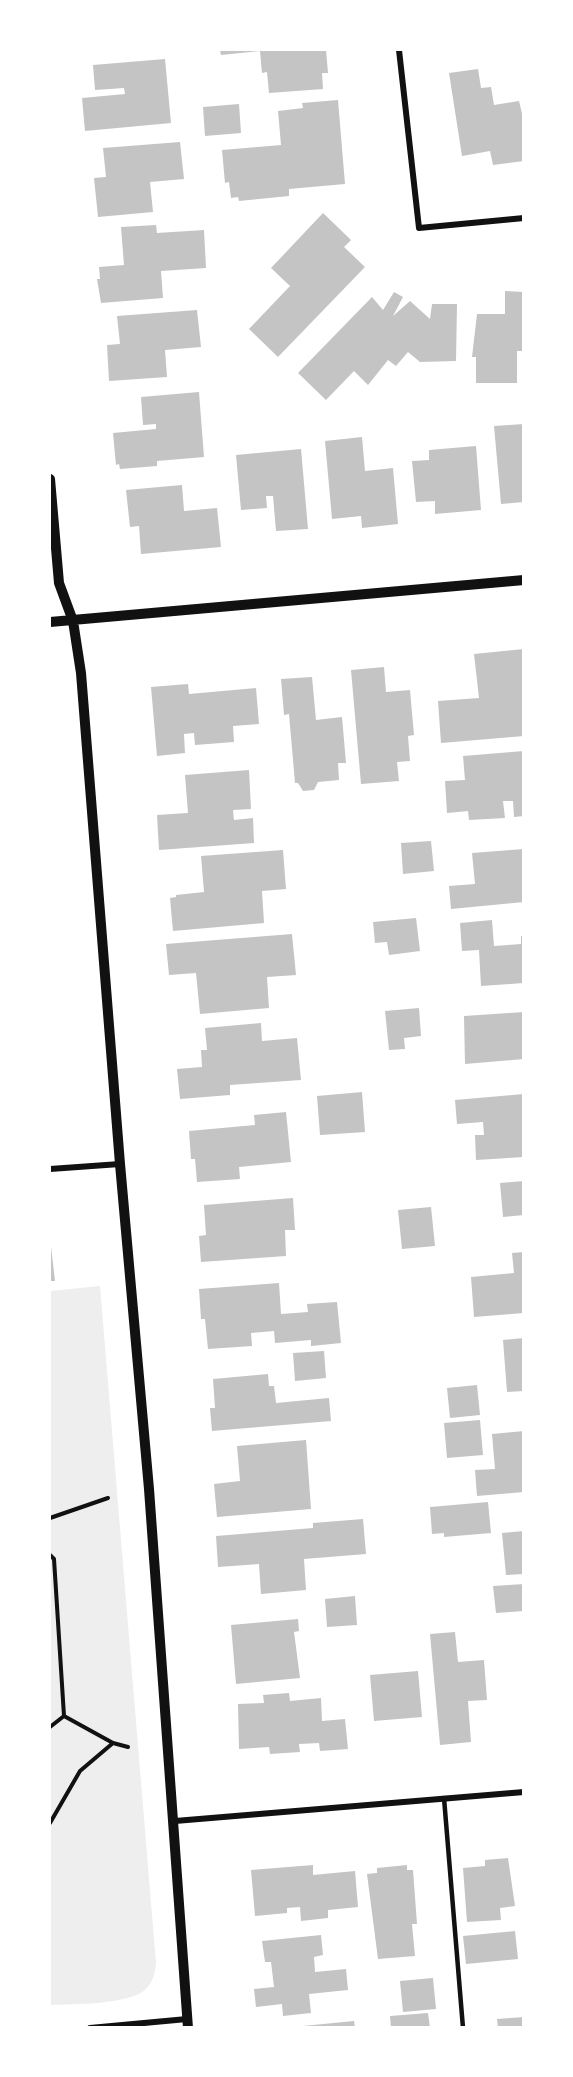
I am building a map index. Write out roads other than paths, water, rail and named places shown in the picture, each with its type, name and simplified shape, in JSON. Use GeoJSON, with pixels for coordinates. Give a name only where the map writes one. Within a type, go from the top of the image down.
{"type":"FeatureCollection","features":[{"type":"Feature","properties":{"kind":"street"},"geometry":{"type":"LineString","coordinates":[[399,50],[419,228],[524,218]]}},
{"type":"Feature","properties":{"kind":"street"},"geometry":{"type":"LineString","coordinates":[[50,479],[59,583],[73,621],[81,673],[175,1821],[188,2023],[90,2028]]}},
{"type":"Feature","properties":{"kind":"street"},"geometry":{"type":"LineString","coordinates":[[50,622],[524,580]]}},
{"type":"Feature","properties":{"kind":"street"},"geometry":{"type":"LineString","coordinates":[[50,1169],[120,1164]]}},
{"type":"Feature","properties":{"kind":"street"},"geometry":{"type":"LineString","coordinates":[[175,1821],[524,1792]]}},
{"type":"Feature","properties":{"kind":"lane"},"geometry":{"type":"LineString","coordinates":[[444,1798],[463,2028]]}}]}
